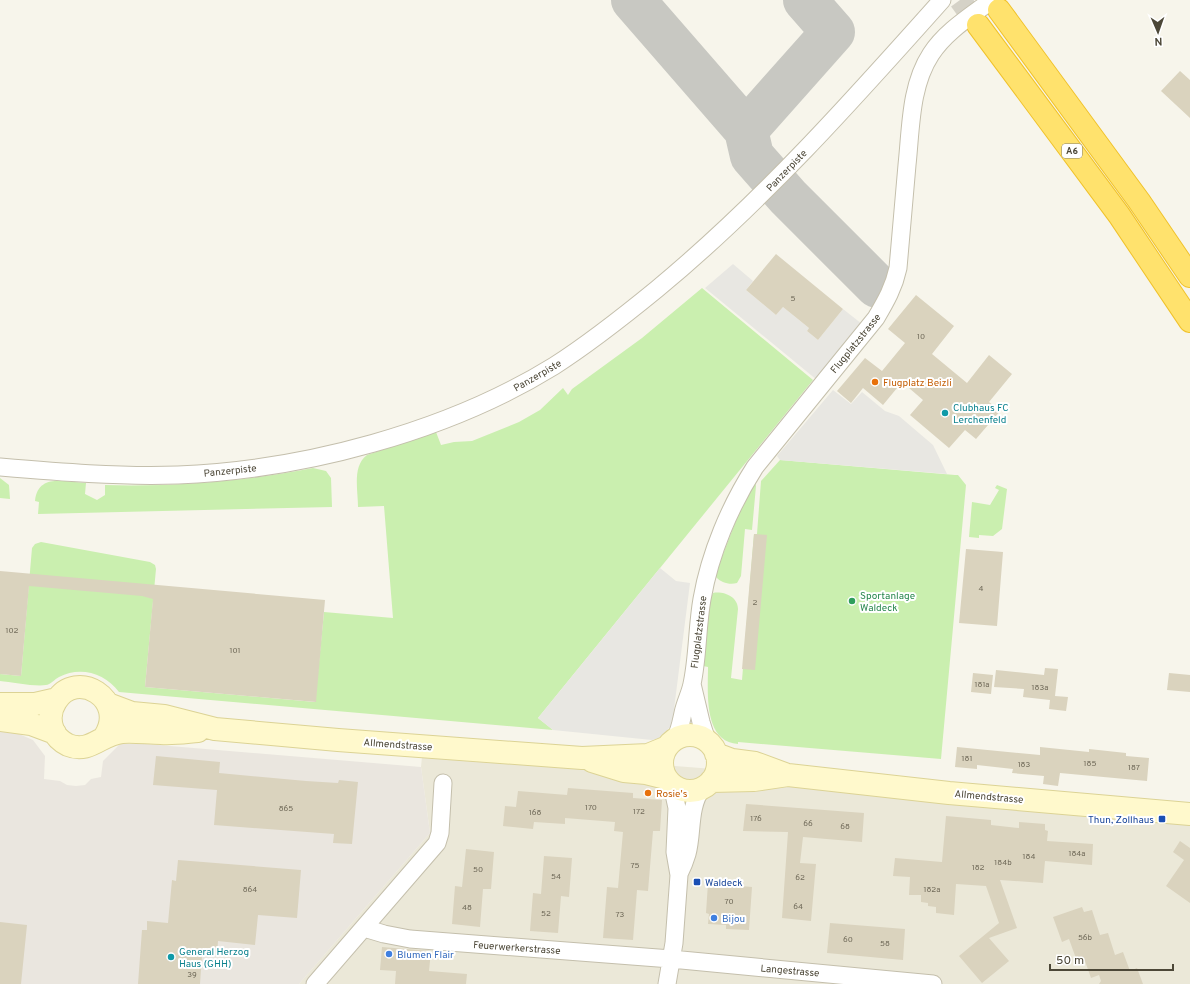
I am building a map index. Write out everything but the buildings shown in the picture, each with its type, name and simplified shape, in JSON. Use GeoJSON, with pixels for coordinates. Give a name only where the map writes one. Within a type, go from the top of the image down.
{"type":"FeatureCollection","features":[{"type":"Feature","properties":{"kind":"highway","name":"A6"},"geometry":{"type":"LineString","coordinates":[[996,5],[1134,195],[1190,276]]}},
{"type":"Feature","properties":{"kind":"highway","name":"A6"},"geometry":{"type":"LineString","coordinates":[[978,25],[1118,215],[1190,321]]}},
{"type":"Feature","properties":{"kind":"main road"},"geometry":{"type":"LineString","coordinates":[[84,687],[94,690],[102,695],[108,704],[111,720],[105,736],[98,743],[89,747],[80,748],[65,744],[55,733],[52,726],[51,712],[57,699],[65,692],[74,688],[84,687]]}},
{"type":"Feature","properties":{"kind":"main road"},"geometry":{"type":"LineString","coordinates":[[0,704],[35,704],[57,699]]}},
{"type":"Feature","properties":{"kind":"main road","name":"Allmendstrasse"},"geometry":{"type":"LineString","coordinates":[[108,704],[132,713],[164,716],[215,729],[338,740],[582,758],[648,755],[670,744]]}},
{"type":"Feature","properties":{"kind":"main road"},"geometry":{"type":"LineString","coordinates":[[0,720],[30,724],[55,733]]}},
{"type":"Feature","properties":{"kind":"main road","name":"Allmendstrasse"},"geometry":{"type":"LineString","coordinates":[[105,736],[128,732],[163,733],[215,729]]}},
{"type":"Feature","properties":{"kind":"main road"},"geometry":{"type":"LineString","coordinates":[[694,736],[712,747],[717,769],[707,784],[688,791],[678,789],[669,782],[662,763],[670,744],[694,736]]}},
{"type":"Feature","properties":{"kind":"main road","name":"Allmendstrasse"},"geometry":{"type":"LineString","coordinates":[[712,747],[732,760],[755,763],[788,775],[948,793],[1190,814]]}},
{"type":"Feature","properties":{"kind":"main road","name":"Allmendstrasse"},"geometry":{"type":"LineString","coordinates":[[582,758],[624,771],[657,775],[669,782]]}},
{"type":"Feature","properties":{"kind":"main road","name":"Allmendstrasse"},"geometry":{"type":"LineString","coordinates":[[707,784],[754,780],[788,775]]}},
{"type":"Feature","properties":{"kind":"street","name":"Panzerpiste"},"geometry":{"type":"LineString","coordinates":[[0,467],[150,475],[206,473],[274,465],[308,459],[389,438],[448,417],[510,390],[553,366],[598,336],[686,264],[775,182],[942,0]]}},
{"type":"Feature","properties":{"kind":"street","name":"Flugplatzstrasse"},"geometry":{"type":"LineString","coordinates":[[670,744],[680,728],[692,684],[705,583],[719,541],[742,487],[770,447],[876,318],[894,286],[898,268],[914,96],[924,67],[932,53],[958,26],[996,5]]}},
{"type":"Feature","properties":{"kind":"street"},"geometry":{"type":"LineString","coordinates":[[923,21],[944,39]]}},
{"type":"Feature","properties":{"kind":"street","name":"Flugplatzstrasse"},"geometry":{"type":"LineString","coordinates":[[692,684],[700,722],[712,747]]}},
{"type":"Feature","properties":{"kind":"street"},"geometry":{"type":"LineString","coordinates":[[667,984],[674,943],[679,874],[675,852],[677,808],[669,782]]}},
{"type":"Feature","properties":{"kind":"street"},"geometry":{"type":"LineString","coordinates":[[315,984],[437,843],[440,833],[443,783]]}},
{"type":"Feature","properties":{"kind":"street"},"geometry":{"type":"LineString","coordinates":[[679,874],[687,853],[694,806],[707,784]]}},
{"type":"Feature","properties":{"kind":"street","name":"Feuerwerkerstrasse"},"geometry":{"type":"LineString","coordinates":[[364,928],[410,939],[671,959]]}},
{"type":"Feature","properties":{"kind":"street","name":"Langestrasse"},"geometry":{"type":"LineString","coordinates":[[671,959],[933,984]]}},
{"type":"Feature","properties":{"kind":"shaded area"},"geometry":{"type":"Polygon","coordinates":[[[733,264],[753,281],[746,290],[776,315],[783,307],[809,328],[807,331],[818,340],[843,309],[862,324],[817,380],[705,288],[733,264]]]}},
{"type":"Feature","properties":{"kind":"shaded area"},"geometry":{"type":"Polygon","coordinates":[[[833,390],[851,404],[862,392],[885,411],[899,416],[933,445],[947,474],[780,460],[777,456],[833,390]]]}},
{"type":"Feature","properties":{"kind":"shaded area"},"geometry":{"type":"Polygon","coordinates":[[[660,568],[676,581],[690,583],[673,717],[670,727],[659,738],[652,740],[553,730],[538,718],[660,568]]]}},
{"type":"Feature","properties":{"kind":"shaded area"},"geometry":{"type":"Polygon","coordinates":[[[0,730],[12,731],[33,740],[45,756],[44,779],[60,781],[67,785],[76,786],[85,785],[91,779],[101,777],[103,761],[120,744],[146,744],[421,767],[430,833],[299,984],[0,984],[0,730]]]}},
{"type":"Feature","properties":{"kind":"shaded area"},"geometry":{"type":"Polygon","coordinates":[[[423,746],[788,775],[1190,814],[1190,984],[299,984],[430,833],[421,767],[423,746]]]}},
{"type":"Feature","properties":{"kind":"green space"},"geometry":{"type":"Polygon","coordinates":[[[702,288],[813,380],[538,718],[553,730],[119,692],[107,680],[92,673],[84,672],[67,674],[46,685],[30,685],[0,681],[0,674],[21,676],[32,548],[35,544],[41,542],[150,562],[155,565],[156,569],[145,687],[315,702],[324,612],[393,618],[384,506],[358,507],[357,479],[359,465],[362,460],[367,455],[436,432],[441,445],[454,442],[472,441],[519,422],[540,410],[563,388],[568,395],[572,389],[642,338],[702,288]]]}},
{"type":"Feature","properties":{"kind":"green space","name":"Sportanlage Waldeck"},"geometry":{"type":"Polygon","coordinates":[[[780,460],[958,475],[966,485],[941,759],[738,742],[738,744],[727,741],[719,735],[713,725],[708,702],[708,667],[703,666],[710,600],[713,593],[722,593],[730,596],[736,601],[738,609],[731,678],[742,680],[754,534],[757,534],[761,481],[780,460]]]}},
{"type":"Feature","properties":{"kind":"green space"},"geometry":{"type":"Polygon","coordinates":[[[313,468],[326,471],[331,478],[332,507],[38,514],[39,502],[35,501],[37,492],[41,486],[54,481],[86,483],[85,494],[97,500],[105,495],[105,485],[184,484],[236,480],[313,468]]]}},
{"type":"Feature","properties":{"kind":"green space"},"geometry":{"type":"Polygon","coordinates":[[[0,478],[9,485],[10,499],[0,498],[0,478]]]}},
{"type":"Feature","properties":{"kind":"green space"},"geometry":{"type":"Polygon","coordinates":[[[755,482],[756,486],[752,530],[745,529],[741,576],[737,583],[726,583],[720,581],[716,577],[718,567],[744,500],[755,482]]]}},
{"type":"Feature","properties":{"kind":"green space"},"geometry":{"type":"Polygon","coordinates":[[[997,485],[1007,489],[1002,529],[993,536],[979,535],[979,538],[969,537],[972,502],[990,505],[999,490],[995,488],[997,485]]]}},
{"type":"Feature","properties":{"kind":"taxiway"},"geometry":{"type":"LineString","coordinates":[[633,0],[746,130],[752,156],[788,197],[877,286]]}},
{"type":"Feature","properties":{"kind":"taxiway"},"geometry":{"type":"LineString","coordinates":[[746,130],[833,32],[805,0]]}},
{"type":"Feature","properties":{"kind":"tunnel"},"geometry":{"type":"LineString","coordinates":[[960,0],[978,25]]}},
{"type":"Feature","properties":{"kind":"place","name":"Flugplatz Beizli"},"geometry":{"type":"Point","coordinates":[875,382]}},
{"type":"Feature","properties":{"kind":"place","name":"Clubhaus FC Lerchenfeld"},"geometry":{"type":"Point","coordinates":[945,413]}},
{"type":"Feature","properties":{"kind":"place","name":"Sportanlage Waldeck"},"geometry":{"type":"Point","coordinates":[852,601]}},
{"type":"Feature","properties":{"kind":"place","name":"Rosie's"},"geometry":{"type":"Point","coordinates":[648,793]}},
{"type":"Feature","properties":{"kind":"place","name":"Thun, Zollhaus"},"geometry":{"type":"Point","coordinates":[1162,819]}},
{"type":"Feature","properties":{"kind":"place","name":"Waldeck"},"geometry":{"type":"Point","coordinates":[697,882]}},
{"type":"Feature","properties":{"kind":"place","name":"Bijou"},"geometry":{"type":"Point","coordinates":[714,918]}},
{"type":"Feature","properties":{"kind":"place","name":"Blumen Flair"},"geometry":{"type":"Point","coordinates":[389,954]}},
{"type":"Feature","properties":{"kind":"place","name":"General Herzog Haus (GHH)"},"geometry":{"type":"Point","coordinates":[171,957]}}]}
